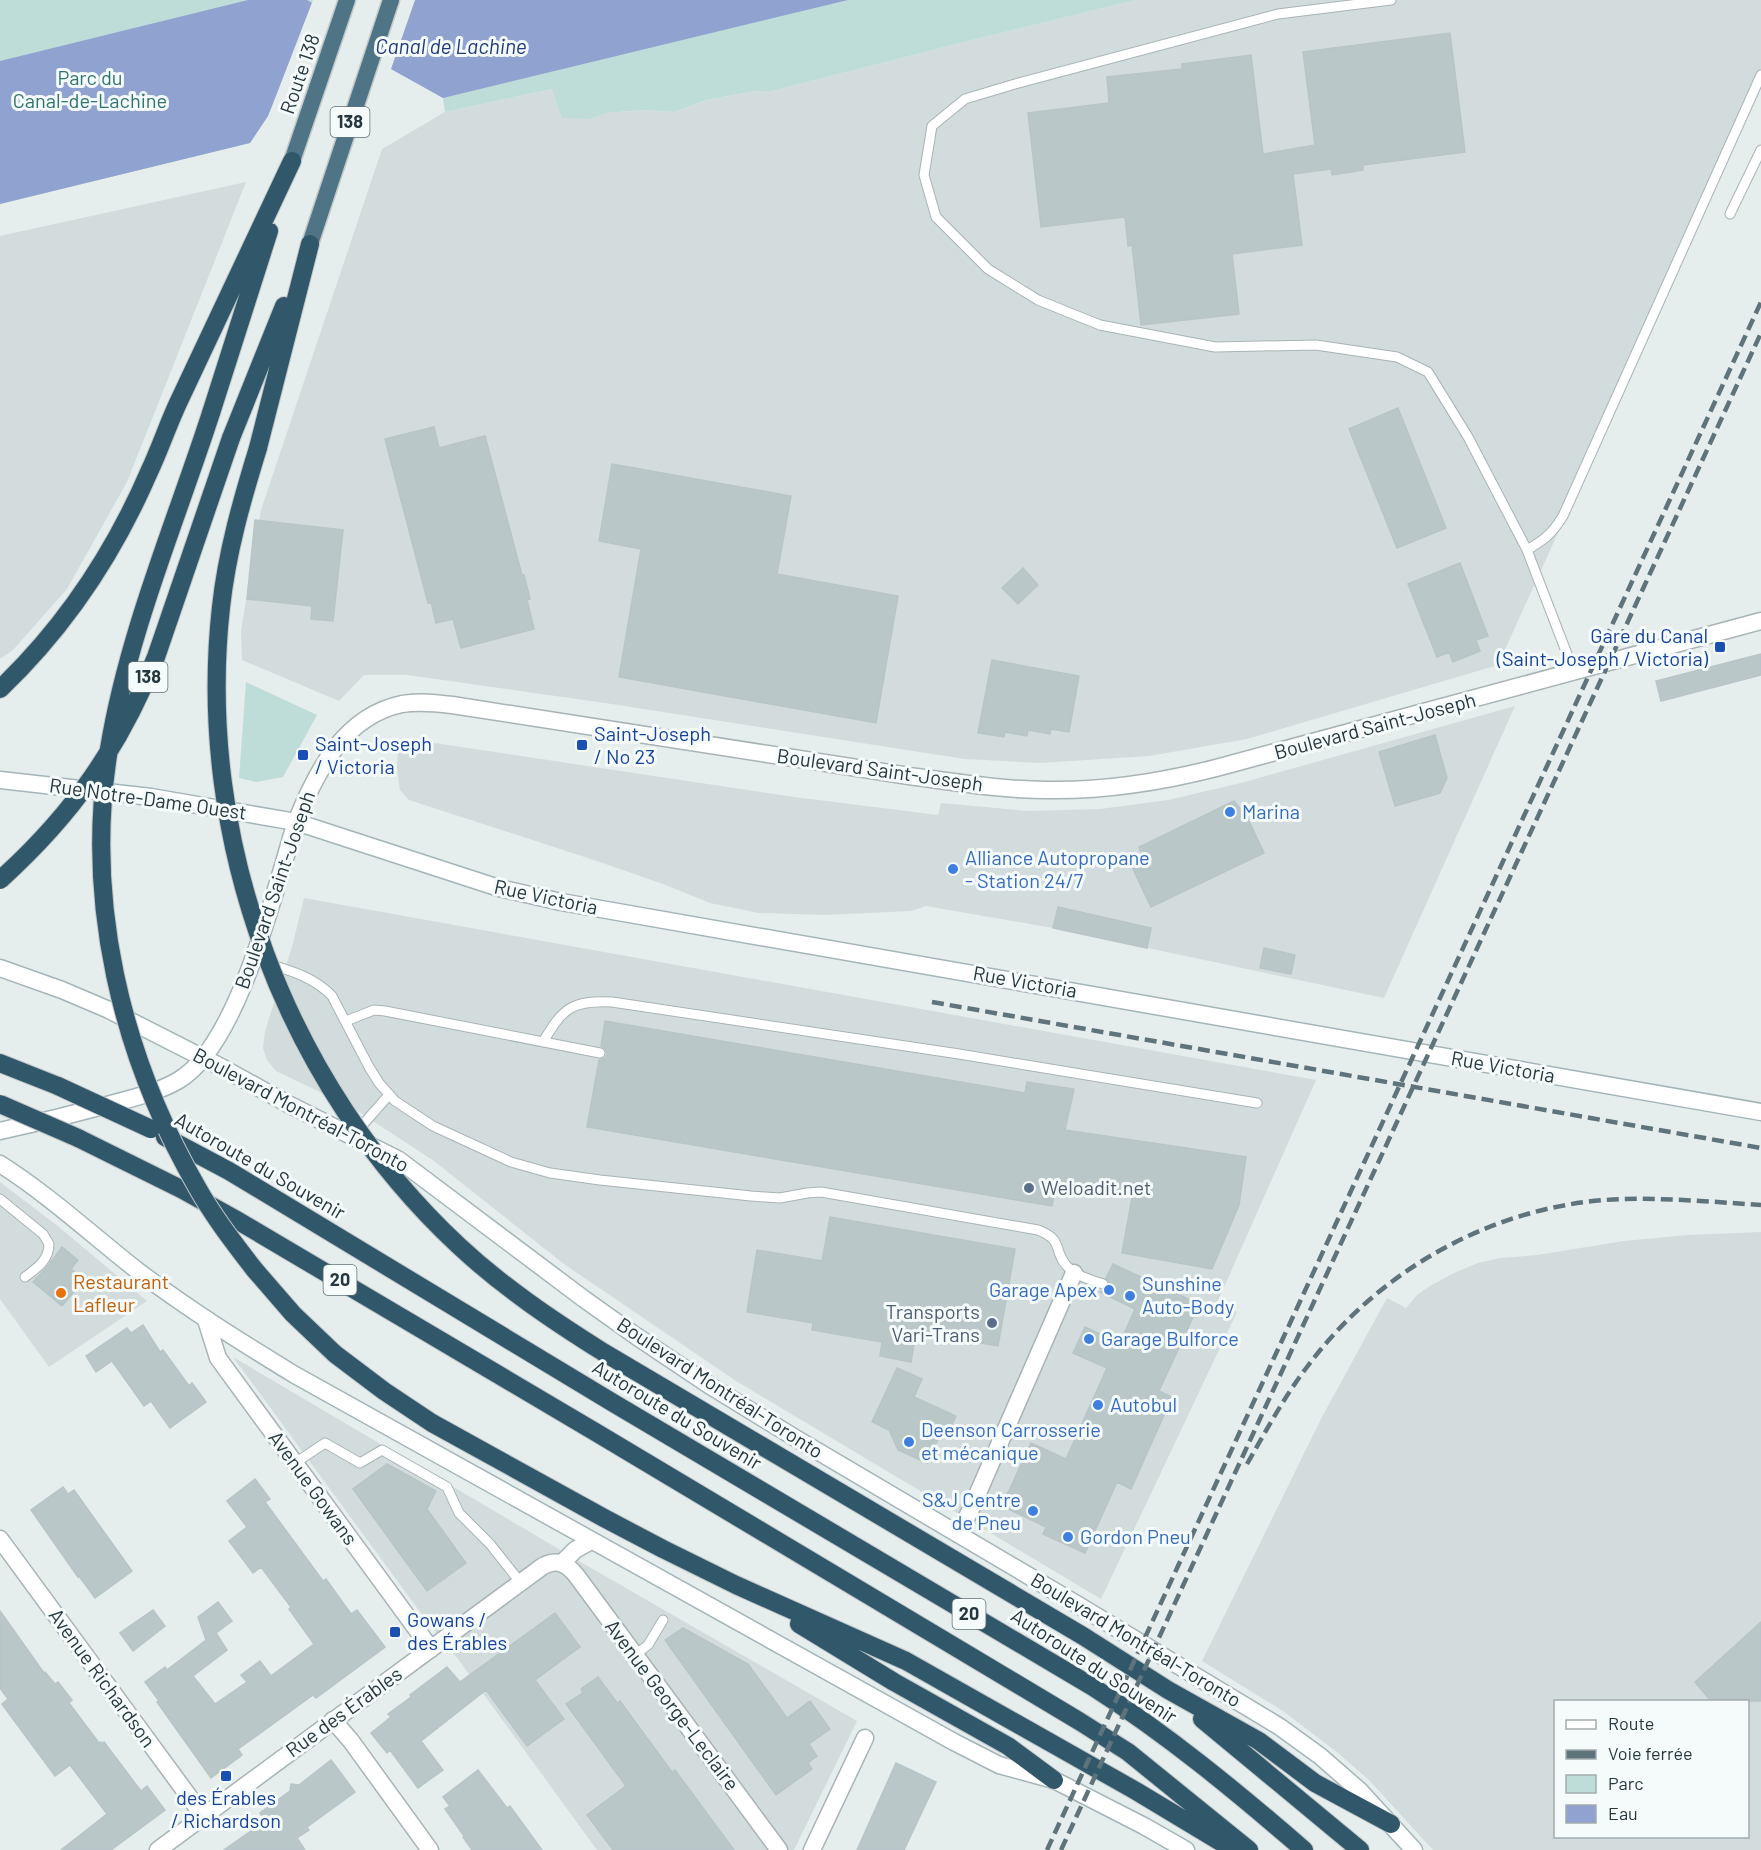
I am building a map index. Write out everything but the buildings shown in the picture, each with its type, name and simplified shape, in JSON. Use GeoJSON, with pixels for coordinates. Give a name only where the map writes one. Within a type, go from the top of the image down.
{"type":"FeatureCollection","features":[{"type":"Feature","properties":{"kind":"highway","name":"Route 138"},"geometry":{"type":"LineString","coordinates":[[292,161],[347,0]]}},
{"type":"Feature","properties":{"kind":"highway","name":"138"},"geometry":{"type":"LineString","coordinates":[[0,880],[51,830],[87,786],[118,738],[156,657],[231,438],[310,244],[391,0]]}},
{"type":"Feature","properties":{"kind":"highway","name":"138"},"geometry":{"type":"LineString","coordinates":[[0,689],[62,622],[96,572],[120,530],[150,472],[179,402],[292,161]]}},
{"type":"Feature","properties":{"kind":"highway"},"geometry":{"type":"LineString","coordinates":[[292,161],[206,430],[146,605],[120,696],[105,779],[101,843],[105,913],[122,1009],[147,1084],[164,1125],[193,1181],[217,1220],[272,1291],[293,1314],[335,1354],[432,1424],[614,1523],[736,1585],[906,1662],[1136,1791],[1234,1850]]}},
{"type":"Feature","properties":{"kind":"highway"},"geometry":{"type":"LineString","coordinates":[[310,244],[258,448],[232,538],[219,622],[216,692],[220,759],[228,818],[246,897],[279,989],[334,1094],[390,1173],[439,1226],[492,1275],[530,1304],[603,1352],[1083,1636],[1168,1690],[1259,1741],[1315,1784],[1391,1824]]}},
{"type":"Feature","properties":{"kind":"highway","name":"Autoroute du Souvenir"},"geometry":{"type":"LineString","coordinates":[[0,1063],[58,1086],[151,1129],[238,1177],[1093,1687],[1185,1752],[1304,1850]]}},
{"type":"Feature","properties":{"kind":"highway","name":"20"},"geometry":{"type":"LineString","coordinates":[[0,1104],[78,1138],[235,1219],[587,1427],[1128,1752],[1249,1850]]}},
{"type":"Feature","properties":{"kind":"highway"},"geometry":{"type":"LineString","coordinates":[[736,1585],[894,1682],[1008,1746],[1054,1780]]}},
{"type":"Feature","properties":{"kind":"highway"},"geometry":{"type":"LineString","coordinates":[[1168,1690],[1360,1850]]}},
{"type":"Feature","properties":{"kind":"main road","name":"Boulevard Saint-Joseph"},"geometry":{"type":"LineString","coordinates":[[0,1131],[63,1117],[157,1090],[179,1080],[203,1058],[228,1019],[253,959],[296,822],[312,783],[332,750],[347,734],[361,722],[388,708],[408,703],[431,703],[476,708],[964,783],[1014,789],[1077,789],[1145,783],[1194,774],[1761,621]]}},
{"type":"Feature","properties":{"kind":"main road","name":"Rue Notre-Dame Ouest"},"geometry":{"type":"LineString","coordinates":[[0,780],[151,797],[296,822]]}},
{"type":"Feature","properties":{"kind":"main road","name":"Rue Victoria"},"geometry":{"type":"LineString","coordinates":[[296,822],[484,884],[534,896],[1761,1112]]}},
{"type":"Feature","properties":{"kind":"main road","name":"Boulevard Montréal-Toronto"},"geometry":{"type":"LineString","coordinates":[[0,968],[91,1002],[203,1058],[277,1099],[387,1153],[413,1169],[532,1261],[674,1362],[777,1427],[1280,1727],[1337,1770],[1414,1850]]}},
{"type":"Feature","properties":{"kind":"main road"},"geometry":{"type":"LineString","coordinates":[[0,1164],[31,1184],[135,1268],[206,1320],[330,1395],[954,1742],[999,1765],[1054,1780],[1186,1850]]}},
{"type":"Feature","properties":{"kind":"main road"},"geometry":{"type":"LineString","coordinates":[[958,1534],[1074,1273]]}},
{"type":"Feature","properties":{"kind":"main road","name":"Avenue Gowans"},"geometry":{"type":"LineString","coordinates":[[206,1320],[218,1358],[431,1649]]}},
{"type":"Feature","properties":{"kind":"main road","name":"Avenue Richardson"},"geometry":{"type":"LineString","coordinates":[[0,1539],[204,1817]]}},
{"type":"Feature","properties":{"kind":"main road","name":"Rue des Érables"},"geometry":{"type":"LineString","coordinates":[[158,1850],[520,1583],[547,1564],[562,1563],[575,1550],[591,1541]]}},
{"type":"Feature","properties":{"kind":"main road","name":"Avenue George-Leclaire"},"geometry":{"type":"LineString","coordinates":[[562,1563],[576,1575],[780,1850]]}},
{"type":"Feature","properties":{"kind":"main road"},"geometry":{"type":"LineString","coordinates":[[333,1720],[430,1850]]}},
{"type":"Feature","properties":{"kind":"main road"},"geometry":{"type":"LineString","coordinates":[[812,1850],[865,1738]]}},
{"type":"Feature","properties":{"kind":"lane"},"geometry":{"type":"LineString","coordinates":[[1391,0],[1278,14],[964,99],[932,126],[924,175],[936,217],[988,269],[1038,300],[1100,325],[1215,347],[1316,345],[1397,357],[1428,372],[1468,437],[1527,550],[1574,672]]}},
{"type":"Feature","properties":{"kind":"lane"},"geometry":{"type":"LineString","coordinates":[[1527,550],[1554,531],[1563,516],[1761,75]]}},
{"type":"Feature","properties":{"kind":"lane"},"geometry":{"type":"LineString","coordinates":[[1730,214],[1761,150]]}},
{"type":"Feature","properties":{"kind":"lane"},"geometry":{"type":"LineString","coordinates":[[253,959],[299,974],[318,984],[332,996],[369,1067],[389,1095],[410,1112],[433,1126],[496,1156],[550,1173],[600,1180],[759,1197],[780,1198],[821,1192],[1038,1230],[1047,1233],[1055,1240],[1064,1263],[1074,1273],[1103,1284]]}},
{"type":"Feature","properties":{"kind":"lane"},"geometry":{"type":"LineString","coordinates":[[543,1042],[556,1020],[565,1012],[584,1002],[612,1002],[958,1054],[1257,1103]]}},
{"type":"Feature","properties":{"kind":"lane"},"geometry":{"type":"LineString","coordinates":[[346,1021],[374,1010],[600,1053]]}},
{"type":"Feature","properties":{"kind":"lane"},"geometry":{"type":"LineString","coordinates":[[353,1136],[389,1095]]}},
{"type":"Feature","properties":{"kind":"lane"},"geometry":{"type":"LineString","coordinates":[[0,1199],[48,1238],[50,1244],[44,1261],[25,1277]]}},
{"type":"Feature","properties":{"kind":"lane"},"geometry":{"type":"LineString","coordinates":[[295,1463],[325,1443],[360,1463],[382,1450],[447,1486],[459,1513],[490,1544],[520,1583]]}},
{"type":"Feature","properties":{"kind":"lane"},"geometry":{"type":"LineString","coordinates":[[635,1655],[648,1645],[663,1620]]}},
{"type":"Feature","properties":{"kind":"shaded area"},"geometry":{"type":"Polygon","coordinates":[[[1136,0],[1761,0],[1761,86],[1498,665],[1247,739],[1149,756],[1040,763],[965,759],[407,675],[364,675],[339,701],[242,660],[241,631],[261,510],[382,149],[445,112],[552,89],[591,119],[606,113],[644,110],[674,112],[706,100],[756,91],[768,92],[1136,0]]]}},
{"type":"Feature","properties":{"kind":"shaded area"},"geometry":{"type":"Polygon","coordinates":[[[246,182],[127,482],[67,589],[13,650],[0,659],[0,236],[246,182]]]}},
{"type":"Feature","properties":{"kind":"shaded area"},"geometry":{"type":"Polygon","coordinates":[[[1515,706],[1384,998],[1053,928],[926,906],[911,911],[825,915],[759,913],[710,903],[597,861],[409,800],[400,790],[397,769],[398,747],[401,738],[794,797],[938,815],[941,803],[1028,811],[1100,809],[1168,800],[1241,783],[1515,706]]]}},
{"type":"Feature","properties":{"kind":"shaded area"},"geometry":{"type":"Polygon","coordinates":[[[304,898],[1316,1080],[1217,1303],[1237,1312],[1101,1599],[736,1381],[564,1264],[434,1161],[353,1108],[276,1071],[267,1060],[263,1048],[265,1031],[292,947],[304,898]]]}},
{"type":"Feature","properties":{"kind":"shaded area"},"geometry":{"type":"Polygon","coordinates":[[[0,1182],[59,1227],[147,1301],[49,1367],[0,1299],[0,1182]]]}},
{"type":"Feature","properties":{"kind":"shaded area"},"geometry":{"type":"Polygon","coordinates":[[[1761,1232],[1761,1850],[1433,1850],[1369,1780],[1338,1753],[1283,1711],[1202,1661],[1322,1417],[1387,1298],[1406,1308],[1417,1295],[1430,1286],[1478,1263],[1624,1241],[1761,1232]]]}},
{"type":"Feature","properties":{"kind":"shaded area"},"geometry":{"type":"Polygon","coordinates":[[[233,1357],[579,1561],[857,1721],[794,1850],[597,1850],[233,1357]]]}},
{"type":"Feature","properties":{"kind":"green space","name":"Parc du Canal-de-Lachine"},"geometry":{"type":"Polygon","coordinates":[[[0,0],[1136,0],[768,92],[756,91],[706,100],[674,112],[644,110],[606,113],[591,119],[562,118],[552,89],[445,112],[443,98],[391,69],[279,90],[268,116],[250,143],[0,204],[0,0]]]}},
{"type":"Feature","properties":{"kind":"green space"},"geometry":{"type":"Polygon","coordinates":[[[246,682],[317,715],[283,777],[256,782],[239,778],[246,682]]]}},
{"type":"Feature","properties":{"kind":"water","name":"Parc du Canal-de-Lachine"},"geometry":{"type":"Polygon","coordinates":[[[248,0],[307,0],[312,3],[324,0],[848,0],[443,98],[391,69],[279,90],[268,116],[250,143],[0,204],[0,61],[248,0]]]}},
{"type":"Feature","properties":{"kind":"pier"},"geometry":{"type":"Polygon","coordinates":[[[313,0],[415,0],[390,72],[281,93],[264,127],[313,0]]]}},
{"type":"Feature","properties":{"kind":"railway"},"geometry":{"type":"LineString","coordinates":[[1047,1850],[1761,302]]}},
{"type":"Feature","properties":{"kind":"railway"},"geometry":{"type":"LineString","coordinates":[[1061,1850],[1761,333]]}},
{"type":"Feature","properties":{"kind":"railway"},"geometry":{"type":"LineString","coordinates":[[932,1002],[1761,1148]]}},
{"type":"Feature","properties":{"kind":"railway"},"geometry":{"type":"LineString","coordinates":[[1247,1464],[1291,1390],[1337,1331],[1370,1299],[1407,1271],[1447,1247],[1489,1227],[1533,1212],[1578,1203],[1642,1199],[1761,1205]]}},
{"type":"Feature","properties":{"kind":"place","name":"Gare du Canal (Saint-Joseph / Victoria)"},"geometry":{"type":"Point","coordinates":[1720,647]}},
{"type":"Feature","properties":{"kind":"place","name":"Saint-Joseph / No 23"},"geometry":{"type":"Point","coordinates":[582,745]}},
{"type":"Feature","properties":{"kind":"place","name":"Saint-Joseph / Victoria"},"geometry":{"type":"Point","coordinates":[303,755]}},
{"type":"Feature","properties":{"kind":"place","name":"Marina"},"geometry":{"type":"Point","coordinates":[1230,812]}},
{"type":"Feature","properties":{"kind":"place","name":"Alliance Autopropane - Station 24/7"},"geometry":{"type":"Point","coordinates":[953,869]}},
{"type":"Feature","properties":{"kind":"place","name":"Weloadit.net"},"geometry":{"type":"Point","coordinates":[1029,1188]}},
{"type":"Feature","properties":{"kind":"place","name":"Garage Apex"},"geometry":{"type":"Point","coordinates":[1109,1290]}},
{"type":"Feature","properties":{"kind":"place","name":"Restaurant Lafleur"},"geometry":{"type":"Point","coordinates":[61,1293]}},
{"type":"Feature","properties":{"kind":"place","name":"Sunshine Auto-Body"},"geometry":{"type":"Point","coordinates":[1130,1296]}},
{"type":"Feature","properties":{"kind":"place","name":"Transports Vari-Trans"},"geometry":{"type":"Point","coordinates":[992,1323]}},
{"type":"Feature","properties":{"kind":"place","name":"Garage Bulforce"},"geometry":{"type":"Point","coordinates":[1089,1339]}},
{"type":"Feature","properties":{"kind":"place","name":"Autobul"},"geometry":{"type":"Point","coordinates":[1098,1405]}},
{"type":"Feature","properties":{"kind":"place","name":"Deenson Carrosserie et mécanique"},"geometry":{"type":"Point","coordinates":[909,1442]}},
{"type":"Feature","properties":{"kind":"place","name":"S&J Centre de Pneu"},"geometry":{"type":"Point","coordinates":[1033,1511]}},
{"type":"Feature","properties":{"kind":"place","name":"Gordon Pneu"},"geometry":{"type":"Point","coordinates":[1068,1537]}},
{"type":"Feature","properties":{"kind":"place","name":"Gowans / des Érables"},"geometry":{"type":"Point","coordinates":[395,1632]}},
{"type":"Feature","properties":{"kind":"place","name":"des Érables / Richardson"},"geometry":{"type":"Point","coordinates":[226,1776]}},
{"type":"Feature","properties":{"kind":"water label","name":"Canal de Lachine"},"geometry":{"type":"Point","coordinates":[451,47]}}]}
